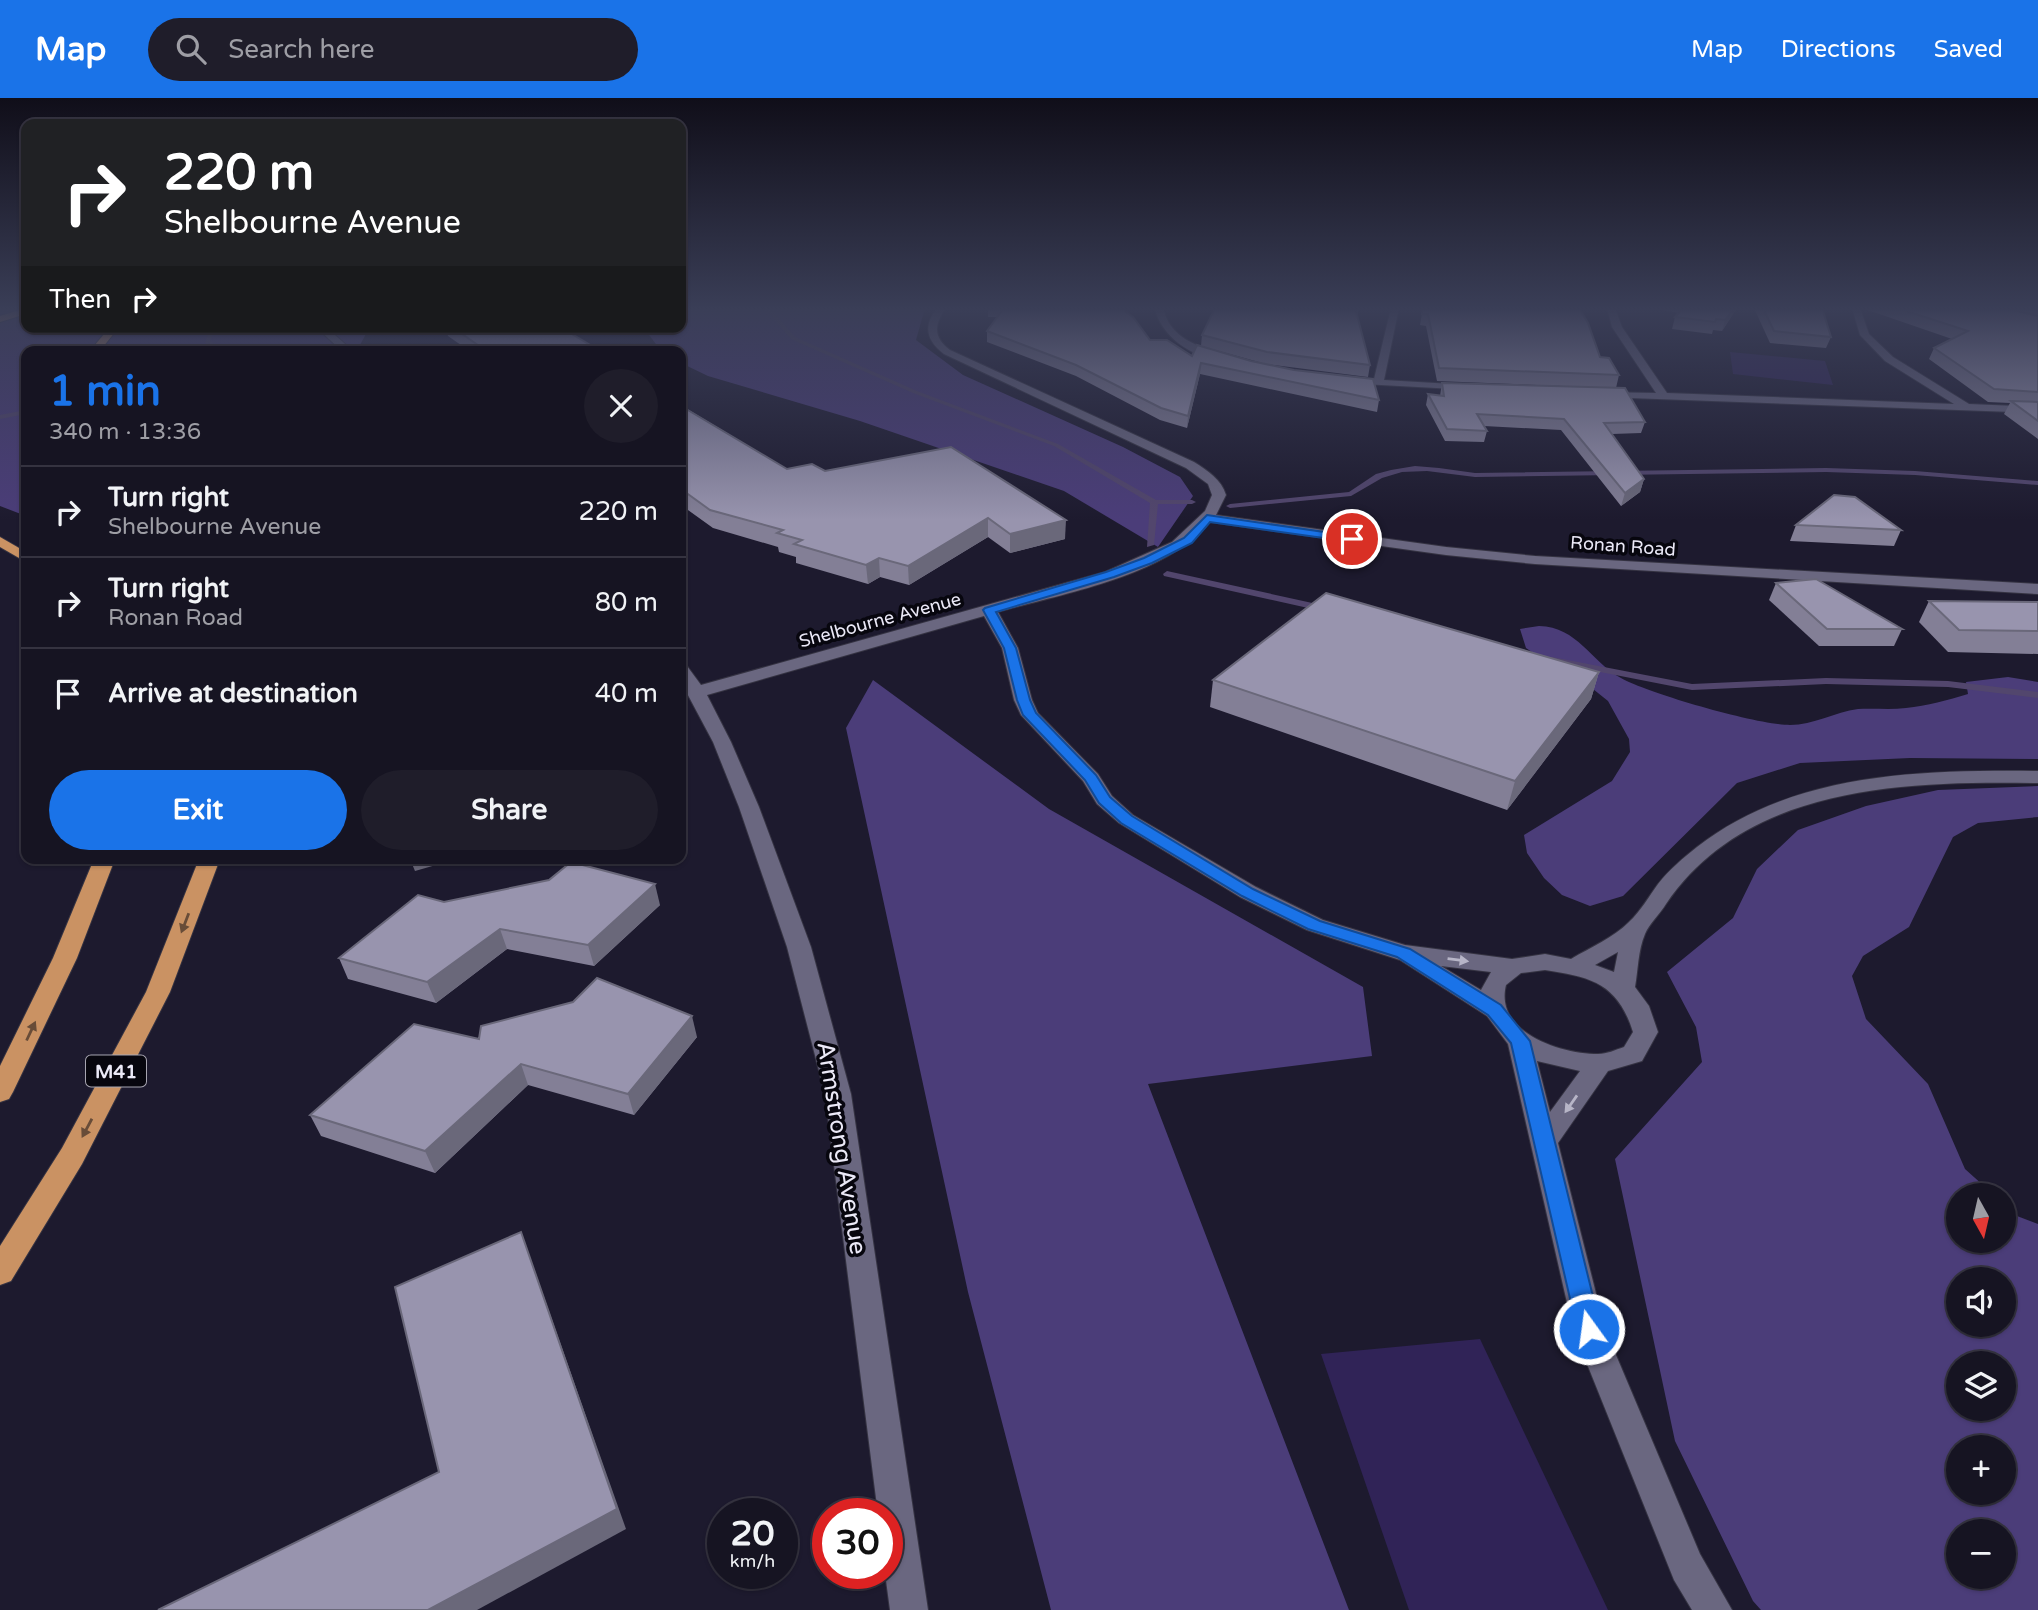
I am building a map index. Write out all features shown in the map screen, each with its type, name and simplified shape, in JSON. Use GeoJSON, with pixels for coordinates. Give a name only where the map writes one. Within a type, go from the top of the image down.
{"type":"FeatureCollection","features":[{"type":"Feature","properties":{"kind":"highway"},"geometry":{"type":"LineString","coordinates":[[0,541],[21,555]]}},
{"type":"Feature","properties":{"kind":"highway"},"geometry":{"type":"LineString","coordinates":[[2,1088],[65,958],[103,864]]}},
{"type":"Feature","properties":{"kind":"highway","name":"M41"},"geometry":{"type":"LineString","coordinates":[[0,1272],[72,1156],[158,992],[208,864]]}},
{"type":"Feature","properties":{"kind":"highway"},"geometry":{"type":"LineString","coordinates":[[0,1289],[72,1156]]}},
{"type":"Feature","properties":{"kind":"street","name":"Shelbourne Avenue"},"geometry":{"type":"LineString","coordinates":[[689,681],[989,610],[1110,575],[1148,561],[1188,541],[1216,506],[1219,495],[1208,478],[1190,465],[1000,379]]}},
{"type":"Feature","properties":{"kind":"street"},"geometry":{"type":"LineString","coordinates":[[1330,379],[1487,389]]}},
{"type":"Feature","properties":{"kind":"street"},"geometry":{"type":"LineString","coordinates":[[1378,384],[1379,379]]}},
{"type":"Feature","properties":{"kind":"street"},"geometry":{"type":"LineString","coordinates":[[1652,379],[1664,397]]}},
{"type":"Feature","properties":{"kind":"street"},"geometry":{"type":"LineString","coordinates":[[1921,379],[1969,408]]}},
{"type":"Feature","properties":{"kind":"street"},"geometry":{"type":"LineString","coordinates":[[1596,394],[2038,410]]}},
{"type":"Feature","properties":{"kind":"street","name":"Ronan Road"},"geometry":{"type":"LineString","coordinates":[[1207,518],[1432,549],[1535,559],[2038,589]]}},
{"type":"Feature","properties":{"kind":"street"},"geometry":{"type":"LineString","coordinates":[[989,610],[1010,648],[1023,700],[1030,715],[1091,778],[1104,800],[1126,819],[1248,892],[1314,925],[1404,953],[1513,967],[1545,962],[1576,966],[1606,978],[1636,1004],[1646,1032],[1633,1054],[1600,1064],[1558,1058],[1520,1041],[1494,1010],[1404,953]]}},
{"type":"Feature","properties":{"kind":"street","name":"Armstrong Avenue"},"geometry":{"type":"LineString","coordinates":[[689,681],[749,807],[799,947],[838,1094],[909,1610]]}},
{"type":"Feature","properties":{"kind":"street"},"geometry":{"type":"LineString","coordinates":[[1576,966],[1634,930],[1674,879],[1707,849],[1746,824],[1787,804],[1851,787],[1912,779],[2038,777]]}},
{"type":"Feature","properties":{"kind":"street"},"geometry":{"type":"LineString","coordinates":[[1622,991],[1634,930]]}},
{"type":"Feature","properties":{"kind":"street"},"geometry":{"type":"LineString","coordinates":[[1494,1010],[1491,993],[1494,983],[1513,967]]}},
{"type":"Feature","properties":{"kind":"street"},"geometry":{"type":"LineString","coordinates":[[1520,1041],[1589,1329],[1687,1567],[1713,1610]]}},
{"type":"Feature","properties":{"kind":"street"},"geometry":{"type":"LineString","coordinates":[[1543,1143],[1600,1064]]}},
{"type":"Feature","properties":{"kind":"shaded area"},"geometry":{"type":"Polygon","coordinates":[[[0,379],[21,379],[21,514],[0,506],[0,379]]]}},
{"type":"Feature","properties":{"kind":"shaded area"},"geometry":{"type":"Polygon","coordinates":[[[717,379],[971,379],[1123,447],[1180,477],[1193,496],[1158,547],[1064,491],[860,421],[717,379]]]}},
{"type":"Feature","properties":{"kind":"shaded area"},"geometry":{"type":"Polygon","coordinates":[[[1774,379],[1831,379],[1833,385],[1774,379]]]}},
{"type":"Feature","properties":{"kind":"shaded area"},"geometry":{"type":"Polygon","coordinates":[[[1539,626],[1564,632],[1574,638],[1610,671],[1635,685],[1704,708],[1775,724],[1816,721],[1858,709],[1900,709],[1930,704],[1968,694],[1966,682],[2008,677],[2038,682],[2038,759],[1910,758],[1800,763],[1737,783],[1623,896],[1590,906],[1562,895],[1544,878],[1527,853],[1524,835],[1612,781],[1630,752],[1629,739],[1608,701],[1588,685],[1552,666],[1526,648],[1520,629],[1539,626]]]}},
{"type":"Feature","properties":{"kind":"shaded area"},"geometry":{"type":"Polygon","coordinates":[[[873,680],[1049,809],[1363,987],[1372,1056],[1148,1084],[1349,1610],[1051,1610],[968,1292],[846,728],[873,680]]]}},
{"type":"Feature","properties":{"kind":"shaded area"},"geometry":{"type":"Polygon","coordinates":[[[2038,786],[2038,817],[1978,823],[1953,837],[1909,927],[1863,956],[1852,976],[1866,1019],[1928,1084],[1965,1169],[1981,1183],[1946,1183],[1946,1253],[2016,1253],[2016,1215],[2038,1224],[2038,1610],[1761,1610],[1753,1601],[1675,1441],[1615,1159],[1702,1062],[1696,1027],[1667,972],[1733,918],[1757,869],[1798,830],[1866,806],[1938,790],[2038,786]]]}},
{"type":"Feature","properties":{"kind":"shaded area"},"geometry":{"type":"Polygon","coordinates":[[[1480,1339],[1608,1610],[1409,1610],[1321,1354],[1480,1339]]]}},
{"type":"Feature","properties":{"kind":"building"},"geometry":{"type":"Polygon","coordinates":[[[1103,379],[1197,379],[1188,416],[1161,408],[1103,379]]]}},
{"type":"Feature","properties":{"kind":"building"},"geometry":{"type":"Polygon","coordinates":[[[1276,379],[1373,379],[1379,400],[1276,379]]]}},
{"type":"Feature","properties":{"kind":"building"},"geometry":{"type":"Polygon","coordinates":[[[1979,379],[2038,379],[2038,392],[1994,389],[1979,379]]]}},
{"type":"Feature","properties":{"kind":"building"},"geometry":{"type":"Polygon","coordinates":[[[1442,383],[1625,388],[1645,422],[1604,423],[1644,479],[1625,493],[1564,419],[1477,414],[1487,431],[1447,429],[1428,394],[1444,396],[1442,383]]]}},
{"type":"Feature","properties":{"kind":"building"},"geometry":{"type":"Polygon","coordinates":[[[2011,401],[2038,402],[2038,421],[2011,401]]]}},
{"type":"Feature","properties":{"kind":"building"},"geometry":{"type":"Polygon","coordinates":[[[686,409],[787,469],[812,464],[825,471],[951,447],[1066,520],[1010,534],[988,518],[908,566],[879,558],[866,565],[794,544],[802,540],[777,533],[783,530],[710,510],[686,493],[686,409]]]}},
{"type":"Feature","properties":{"kind":"building"},"geometry":{"type":"Polygon","coordinates":[[[1834,495],[1855,497],[1901,530],[1796,525],[1834,495]]]}},
{"type":"Feature","properties":{"kind":"building"},"geometry":{"type":"Polygon","coordinates":[[[1816,579],[1902,629],[1827,629],[1776,583],[1816,579]]]}},
{"type":"Feature","properties":{"kind":"building"},"geometry":{"type":"Polygon","coordinates":[[[1326,593],[1599,672],[1515,781],[1213,680],[1326,593]]]}},
{"type":"Feature","properties":{"kind":"building"},"geometry":{"type":"Polygon","coordinates":[[[1929,601],[2038,602],[2038,631],[1959,630],[1929,601]]]}},
{"type":"Feature","properties":{"kind":"building"},"geometry":{"type":"Polygon","coordinates":[[[569,864],[579,864],[655,884],[588,945],[500,929],[427,982],[339,958],[418,895],[444,902],[549,880],[569,864]]]}},
{"type":"Feature","properties":{"kind":"building"},"geometry":{"type":"Polygon","coordinates":[[[597,978],[692,1016],[628,1094],[521,1064],[425,1151],[310,1115],[414,1024],[479,1039],[481,1026],[573,1002],[597,978]]]}},
{"type":"Feature","properties":{"kind":"building"},"geometry":{"type":"Polygon","coordinates":[[[521,1232],[617,1509],[428,1610],[158,1610],[439,1472],[395,1287],[521,1232]]]}},
{"type":"Feature","properties":{"kind":"waterway"},"geometry":{"type":"LineString","coordinates":[[885,379],[1056,445],[1154,502]]}},
{"type":"Feature","properties":{"kind":"waterway"},"geometry":{"type":"LineString","coordinates":[[0,417],[21,413]]}},
{"type":"Feature","properties":{"kind":"waterway"},"geometry":{"type":"LineString","coordinates":[[1230,506],[1351,494],[1379,476],[1415,469],[1475,475],[1826,470],[1915,473],[2038,483]]}},
{"type":"Feature","properties":{"kind":"waterway"},"geometry":{"type":"LineString","coordinates":[[1150,545],[1154,502]]}},
{"type":"Feature","properties":{"kind":"waterway"},"geometry":{"type":"LineString","coordinates":[[1154,502],[1192,502]]}},
{"type":"Feature","properties":{"kind":"waterway"},"geometry":{"type":"LineString","coordinates":[[1167,574],[1326,609]]}},
{"type":"Feature","properties":{"kind":"waterway"},"geometry":{"type":"LineString","coordinates":[[1552,660],[1692,687],[1826,681],[1948,684],[2038,695]]}},
{"type":"Feature","properties":{"kind":"route"},"geometry":{"type":"LineString","coordinates":[[1352,539],[1207,518],[1188,541],[1148,561],[1110,575],[989,610],[1010,648],[1023,700],[1030,715],[1091,778],[1104,800],[1126,819],[1248,892],[1314,925],[1404,953],[1494,1010],[1520,1041],[1589,1329]]}}]}
